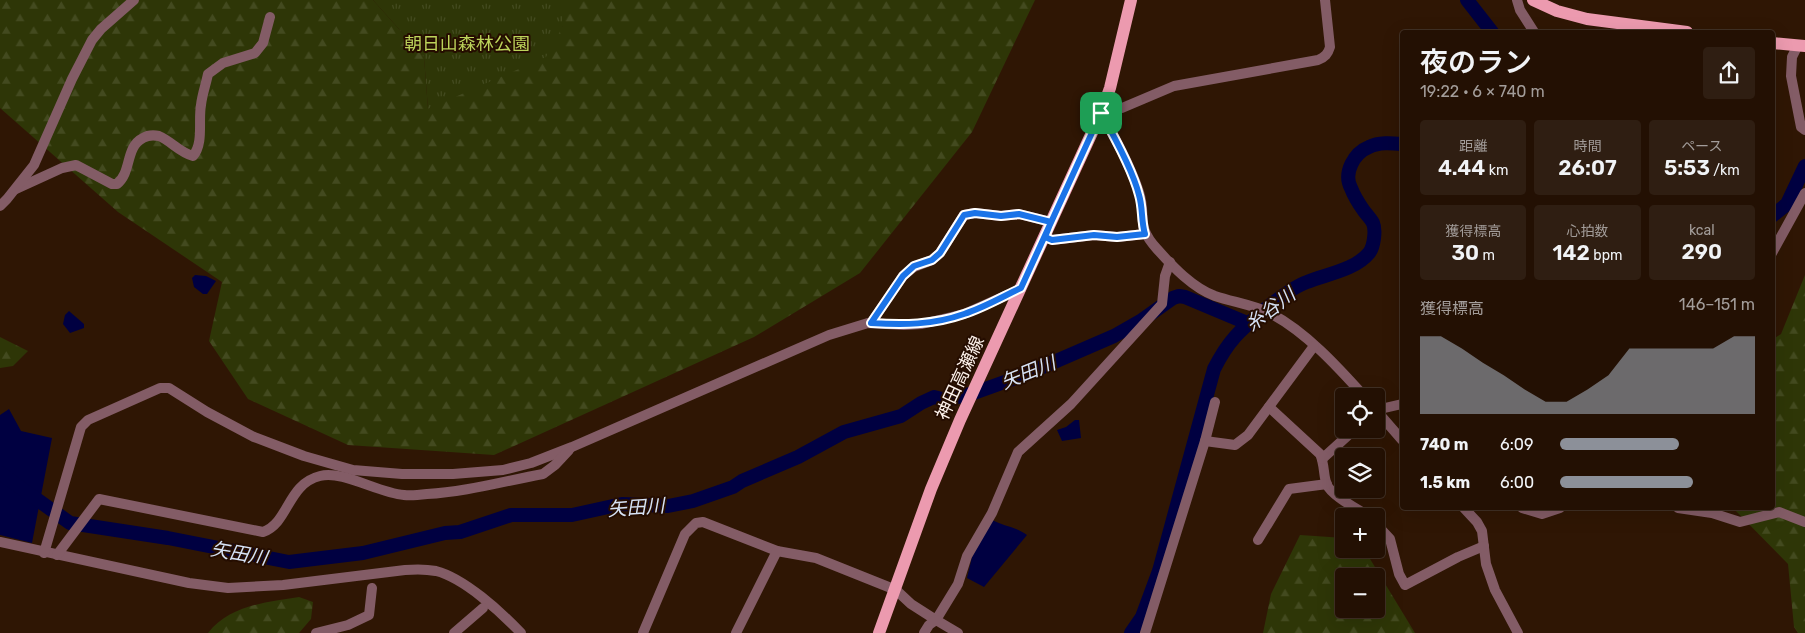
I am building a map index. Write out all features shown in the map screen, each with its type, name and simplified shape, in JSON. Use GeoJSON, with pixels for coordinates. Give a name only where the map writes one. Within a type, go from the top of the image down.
{"type":"FeatureCollection","features":[{"type":"Feature","properties":{"kind":"main road","name":"神田高瀬線"},"geometry":{"type":"LineString","coordinates":[[879,633],[938,472],[960,420],[1101,113],[1110,88],[1130,0]]}},
{"type":"Feature","properties":{"kind":"main road"},"geometry":{"type":"LineString","coordinates":[[1533,0],[1557,11],[1620,28],[1654,30]]}},
{"type":"Feature","properties":{"kind":"main road"},"geometry":{"type":"LineString","coordinates":[[1775,43],[1802,46]]}},
{"type":"Feature","properties":{"kind":"street"},"geometry":{"type":"LineString","coordinates":[[0,206],[34,165],[72,79],[92,40],[101,29],[134,0]]}},
{"type":"Feature","properties":{"kind":"street"},"geometry":{"type":"LineString","coordinates":[[1325,0],[1330,47],[1325,57],[1318,60],[1174,86],[1122,108],[1101,113],[1111,130],[1139,193],[1145,234],[1170,262],[1203,291],[1270,314],[1299,332],[1356,388]]}},
{"type":"Feature","properties":{"kind":"street"},"geometry":{"type":"LineString","coordinates":[[1517,0],[1520,10],[1533,30]]}},
{"type":"Feature","properties":{"kind":"street"},"geometry":{"type":"LineString","coordinates":[[16,189],[62,168],[76,166],[112,184],[118,184],[125,175],[133,147],[137,141],[148,136],[158,136],[182,153],[193,156],[197,152],[199,143],[201,106],[208,74],[223,63],[255,53],[263,43],[270,17]]}},
{"type":"Feature","properties":{"kind":"street"},"geometry":{"type":"LineString","coordinates":[[1802,46],[1792,57],[1791,76],[1801,127],[1805,130]]}},
{"type":"Feature","properties":{"kind":"street"},"geometry":{"type":"LineString","coordinates":[[1775,248],[1805,194]]}},
{"type":"Feature","properties":{"kind":"street"},"geometry":{"type":"LineString","coordinates":[[871,323],[903,276],[914,266],[932,260],[940,253],[964,215],[975,213],[1001,216],[1019,214],[1051,222]]}},
{"type":"Feature","properties":{"kind":"street"},"geometry":{"type":"LineString","coordinates":[[1045,237],[1052,240],[1094,235],[1117,237],[1145,234]]}},
{"type":"Feature","properties":{"kind":"street"},"geometry":{"type":"LineString","coordinates":[[924,633],[929,625],[936,620],[958,584],[967,556],[992,513],[1018,452],[1071,404],[1162,304],[1165,276],[1170,262]]}},
{"type":"Feature","properties":{"kind":"street"},"geometry":{"type":"LineString","coordinates":[[44,553],[81,427],[88,420],[160,388],[169,388],[207,412],[254,437],[304,456],[353,470],[402,474],[453,474],[503,470],[531,463],[572,447],[828,334],[871,323],[922,324],[956,316],[1021,288]]}},
{"type":"Feature","properties":{"kind":"street"},"geometry":{"type":"LineString","coordinates":[[1205,441],[1235,445],[1248,435],[1314,346]]}},
{"type":"Feature","properties":{"kind":"street"},"geometry":{"type":"LineString","coordinates":[[1145,633],[1205,441],[1215,402]]}},
{"type":"Feature","properties":{"kind":"street"},"geometry":{"type":"LineString","coordinates":[[1385,408],[1400,404]]}},
{"type":"Feature","properties":{"kind":"street"},"geometry":{"type":"LineString","coordinates":[[1269,407],[1320,454],[1327,484],[1332,491],[1356,508]]}},
{"type":"Feature","properties":{"kind":"street"},"geometry":{"type":"LineString","coordinates":[[1385,420],[1400,438]]}},
{"type":"Feature","properties":{"kind":"street"},"geometry":{"type":"LineString","coordinates":[[1322,459],[1345,438]]}},
{"type":"Feature","properties":{"kind":"street"},"geometry":{"type":"LineString","coordinates":[[60,551],[99,499],[263,532],[272,529],[296,490],[307,480],[321,475],[337,475],[386,492],[406,496],[450,493],[543,474],[555,465],[572,447]]}},
{"type":"Feature","properties":{"kind":"street"},"geometry":{"type":"LineString","coordinates":[[1258,540],[1289,490],[1327,484]]}},
{"type":"Feature","properties":{"kind":"street"},"geometry":{"type":"LineString","coordinates":[[1466,510],[1477,522],[1482,531],[1486,564],[1495,590],[1518,633]]}},
{"type":"Feature","properties":{"kind":"street"},"geometry":{"type":"LineString","coordinates":[[1529,510],[1542,514],[1554,510]]}},
{"type":"Feature","properties":{"kind":"street"},"geometry":{"type":"LineString","coordinates":[[1692,510],[1712,513],[1740,522],[1779,512],[1805,522]]}},
{"type":"Feature","properties":{"kind":"street"},"geometry":{"type":"LineString","coordinates":[[643,633],[685,534],[696,523],[703,522],[776,551],[816,558],[896,590],[911,604],[958,633]]}},
{"type":"Feature","properties":{"kind":"street"},"geometry":{"type":"LineString","coordinates":[[1385,534],[1390,540],[1399,574],[1405,585],[1458,557],[1484,546]]}},
{"type":"Feature","properties":{"kind":"street"},"geometry":{"type":"LineString","coordinates":[[0,542],[44,553],[60,551],[189,583],[228,588],[283,585],[405,570],[422,569],[437,571],[451,576],[466,585],[521,633]]}},
{"type":"Feature","properties":{"kind":"street"},"geometry":{"type":"LineString","coordinates":[[736,633],[776,551]]}},
{"type":"Feature","properties":{"kind":"street"},"geometry":{"type":"LineString","coordinates":[[316,633],[348,625],[369,615],[372,588]]}},
{"type":"Feature","properties":{"kind":"street"},"geometry":{"type":"LineString","coordinates":[[454,633],[483,608]]}},
{"type":"Feature","properties":{"kind":"green space"},"geometry":{"type":"Polygon","coordinates":[[[0,0],[373,0],[424,57],[428,109],[563,26],[563,0],[1035,0],[972,132],[860,273],[754,337],[494,455],[348,445],[248,399],[209,341],[222,282],[118,212],[0,108],[0,0]]]}},
{"type":"Feature","properties":{"kind":"green space","name":"朝日山森林公園"},"geometry":{"type":"Polygon","coordinates":[[[373,0],[563,0],[563,26],[546,57],[428,109],[424,57],[373,0]]]}},
{"type":"Feature","properties":{"kind":"green space"},"geometry":{"type":"Polygon","coordinates":[[[1805,275],[1805,633],[1798,633],[1794,627],[1788,564],[1735,510],[1775,510],[1775,338],[1781,334],[1805,275]]]}},
{"type":"Feature","properties":{"kind":"green space"},"geometry":{"type":"Polygon","coordinates":[[[0,337],[28,351],[13,366],[0,368],[0,337]]]}},
{"type":"Feature","properties":{"kind":"green space"},"geometry":{"type":"Polygon","coordinates":[[[1300,535],[1335,537],[1335,558],[1369,558],[1376,568],[1335,568],[1335,618],[1385,618],[1385,584],[1415,633],[1263,633],[1271,594],[1300,535]]]}},
{"type":"Feature","properties":{"kind":"green space"},"geometry":{"type":"Polygon","coordinates":[[[299,597],[313,602],[311,619],[299,633],[208,633],[227,616],[250,606],[299,597]]]}},
{"type":"Feature","properties":{"kind":"shaded area"},"geometry":{"type":"Polygon","coordinates":[[[195,275],[206,276],[216,281],[207,294],[203,294],[194,287],[192,278],[195,275]]]}},
{"type":"Feature","properties":{"kind":"shaded area"},"geometry":{"type":"Polygon","coordinates":[[[69,311],[84,324],[84,328],[70,333],[63,324],[65,315],[69,311]]]}},
{"type":"Feature","properties":{"kind":"shaded area"},"geometry":{"type":"Polygon","coordinates":[[[9,409],[21,431],[52,438],[32,543],[0,535],[0,415],[9,409]]]}},
{"type":"Feature","properties":{"kind":"shaded area"},"geometry":{"type":"Polygon","coordinates":[[[1075,420],[1079,420],[1081,438],[1062,441],[1057,430],[1066,427],[1075,420]]]}},
{"type":"Feature","properties":{"kind":"shaded area"},"geometry":{"type":"Polygon","coordinates":[[[992,520],[1027,535],[984,587],[967,578],[972,557],[992,520]]]}},
{"type":"Feature","properties":{"kind":"waterway"},"geometry":{"type":"LineString","coordinates":[[1467,0],[1490,30]]}},
{"type":"Feature","properties":{"kind":"waterway","name":"糸谷川"},"geometry":{"type":"LineString","coordinates":[[1131,633],[1142,617],[1159,571],[1214,369],[1220,358],[1244,327],[1292,289],[1349,268],[1369,253],[1373,243],[1374,226],[1352,191],[1348,176],[1349,170],[1359,154],[1369,147],[1389,143],[1400,144]]}},
{"type":"Feature","properties":{"kind":"waterway"},"geometry":{"type":"LineString","coordinates":[[1775,214],[1787,204],[1805,166]]}},
{"type":"Feature","properties":{"kind":"waterway","name":"矢田川"},"geometry":{"type":"LineString","coordinates":[[0,473],[70,523],[168,538],[289,562],[363,553],[445,533],[460,532],[511,515],[572,515],[622,504],[668,506],[693,501],[733,487],[742,481],[798,457],[844,432],[901,416],[934,397],[946,400],[974,393],[1024,375],[1114,336],[1179,296],[1247,323]]}},
{"type":"Feature","properties":{"kind":"route"},"geometry":{"type":"LineString","coordinates":[[1101,113],[1051,222],[1021,288],[964,314],[922,324],[871,323],[903,276],[914,266],[932,260],[940,253],[964,215],[975,213],[1001,216],[1019,214],[1051,222],[1045,237],[1052,240],[1094,235],[1117,237],[1145,234],[1141,202],[1136,184],[1101,113]]}}]}
